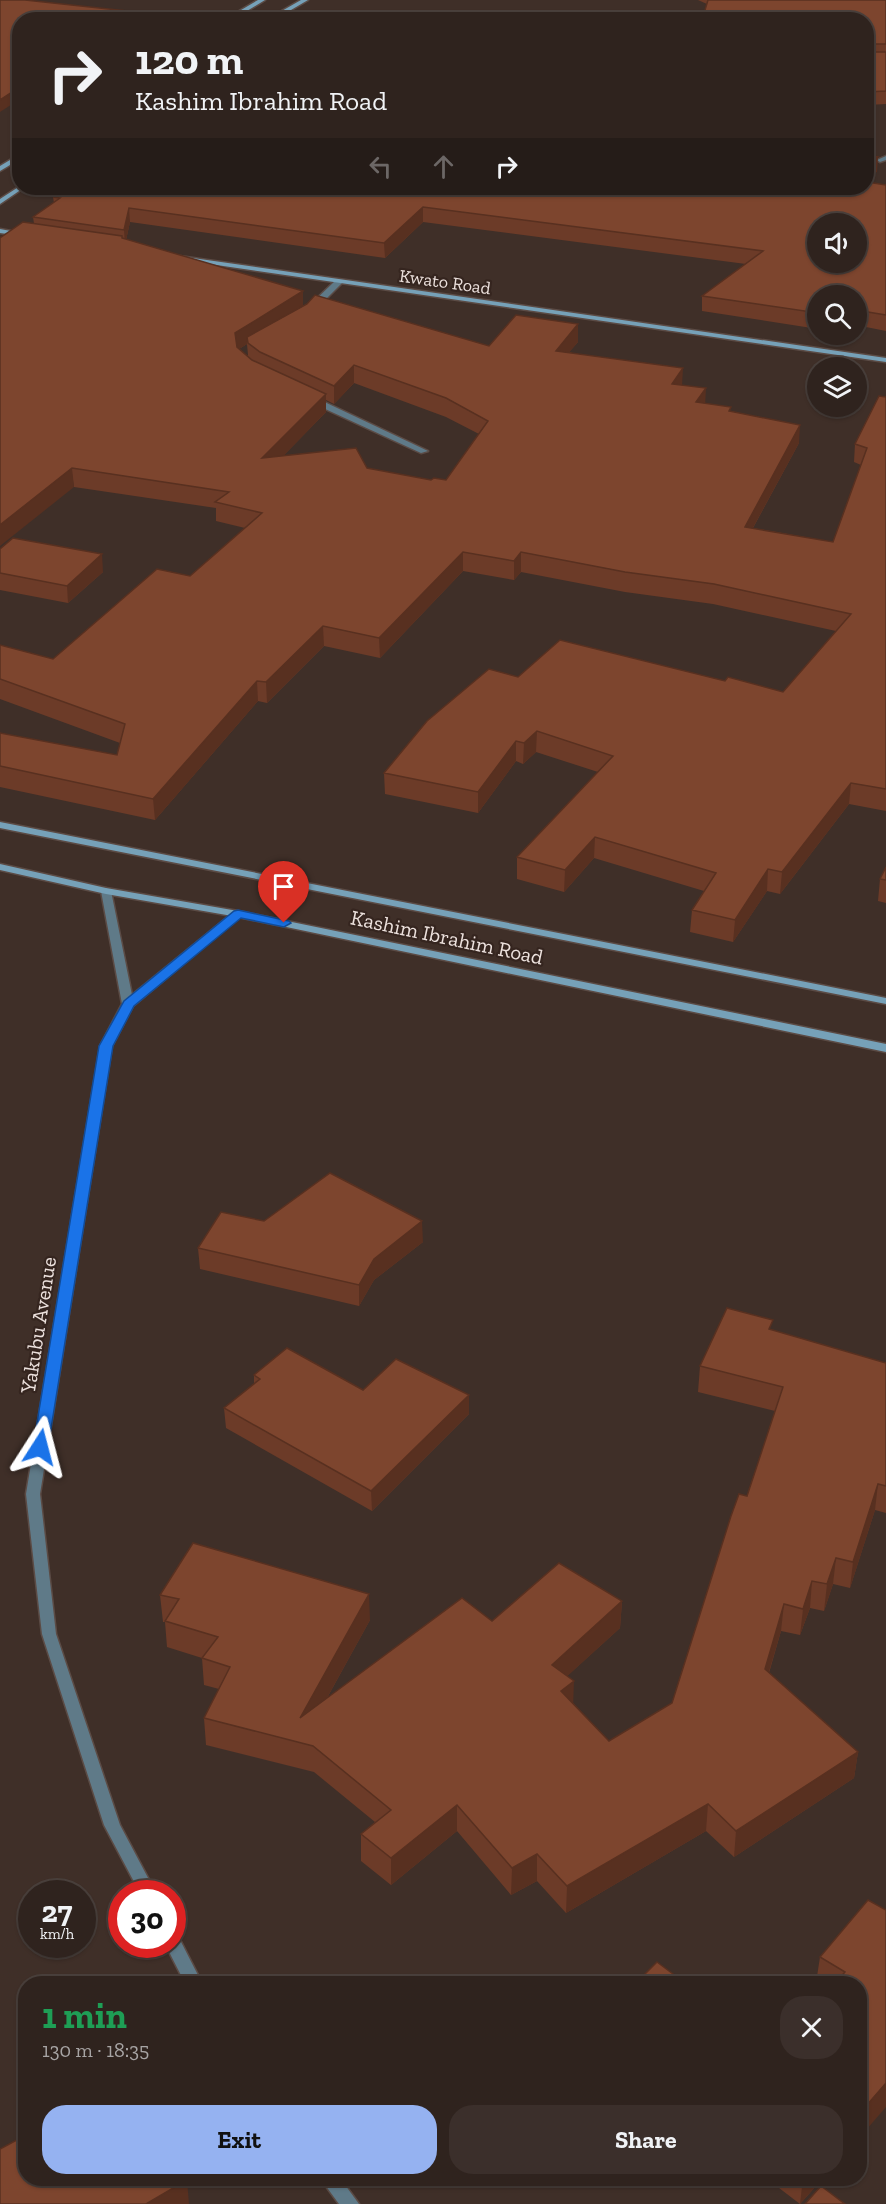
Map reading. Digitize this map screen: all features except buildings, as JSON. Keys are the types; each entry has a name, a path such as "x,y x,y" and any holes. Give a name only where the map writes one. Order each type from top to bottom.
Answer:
{"street":[{"path":"241,12 262,0"},
{"path":"283,12 305,0"},
{"path":"0,231 35,236"},
{"name":"Kwato Road","path":"175,257 886,360"},
{"path":"303,317 339,282"},
{"path":"309,398 424,451"},
{"name":"Kashim Ibrahim Road","path":"0,825 886,1001"},
{"name":"Kashim Ibrahim Road","path":"0,867 106,891 238,914 886,1048"},
{"path":"106,891 128,1004"},
{"name":"Yakubu Avenue","path":"141,1880 112,1825 49,1634 33,1494 106,1046 128,1004 238,914"},
{"path":"181,1958 190,1976"},
{"path":"335,2186 350,2204"}],"route":[{"path":"40,1447 106,1046 128,1004 238,914 284,923"}]}
